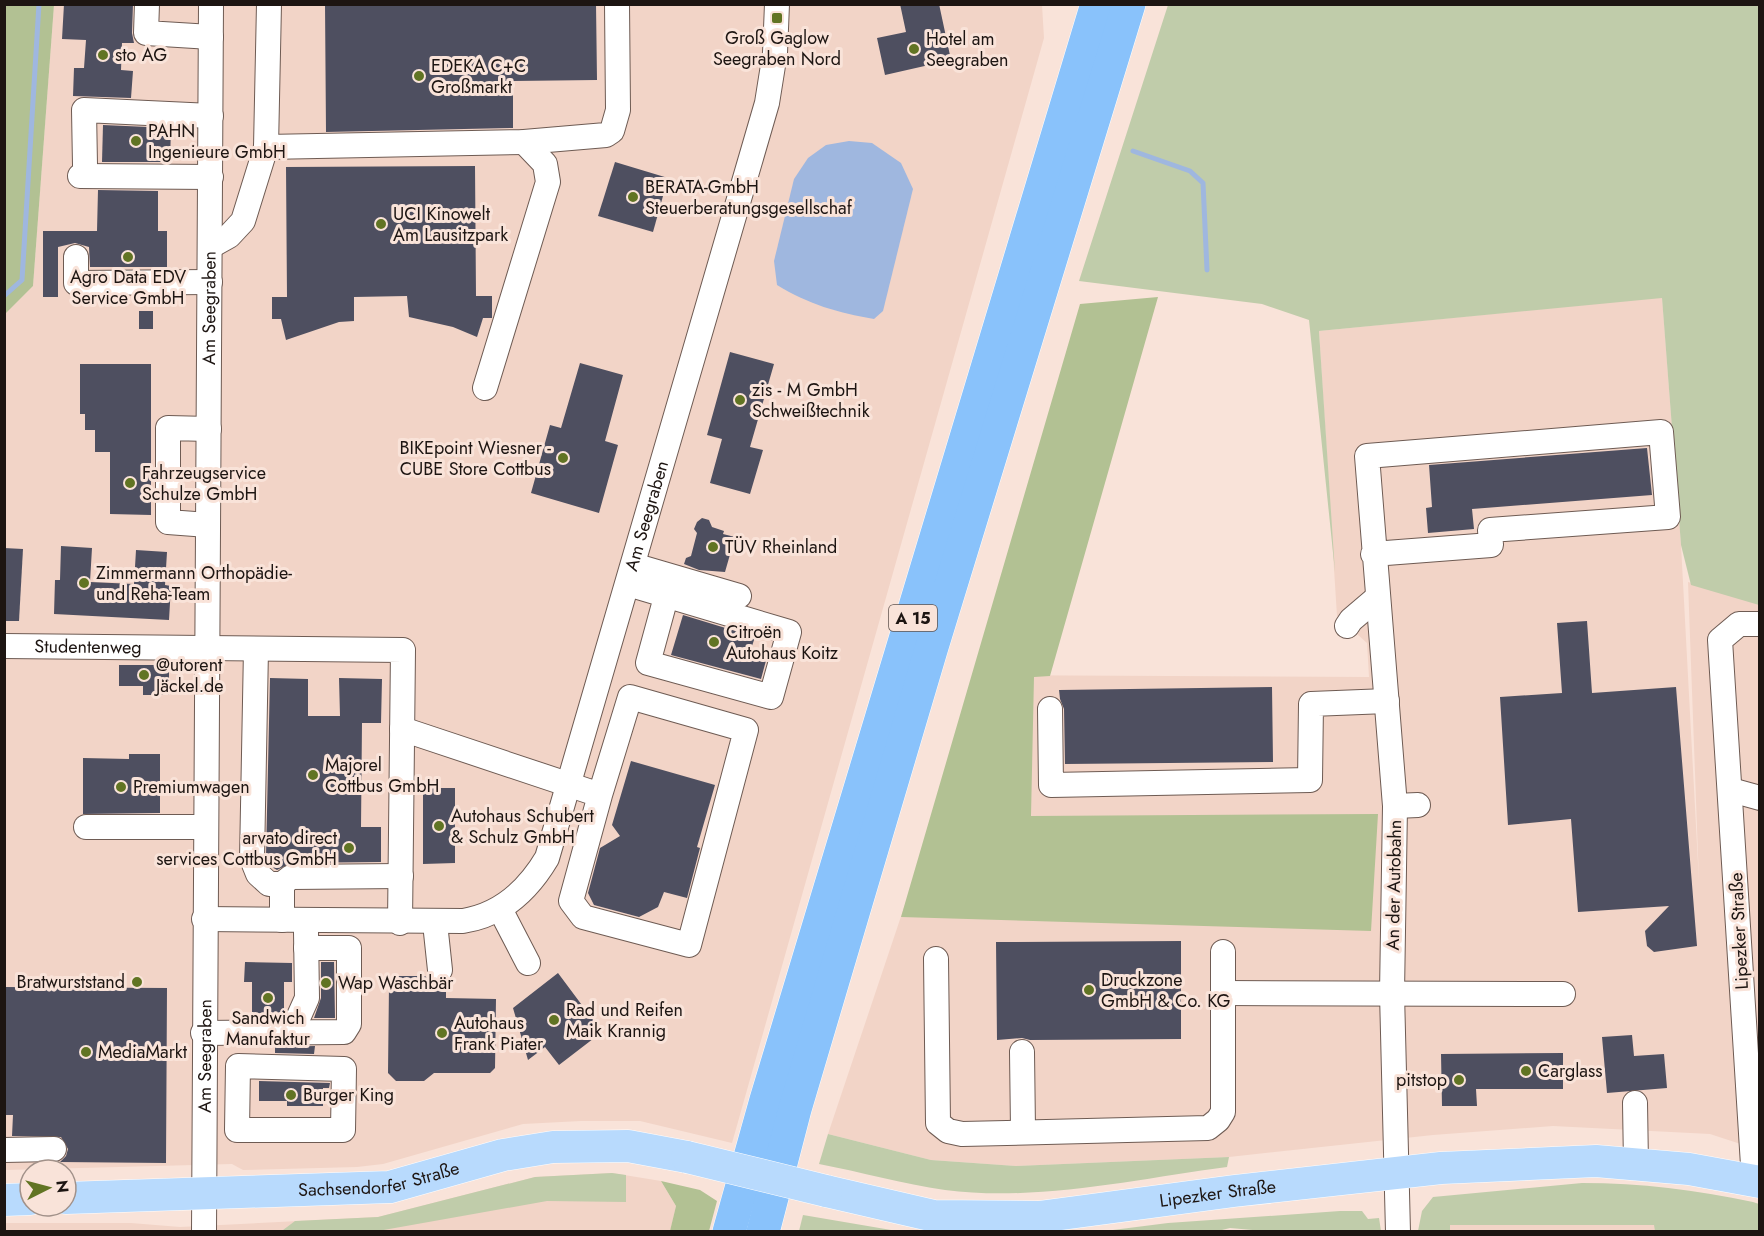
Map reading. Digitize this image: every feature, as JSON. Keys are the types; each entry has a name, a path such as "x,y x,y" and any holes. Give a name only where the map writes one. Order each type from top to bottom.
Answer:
{"highway":[{"name":"A 15","path":"729,1232 766,1100 1097,4"},
{"name":"A 15","path":"763,1232 795,1109 931,650 1130,4"}],"main road":[{"name":"Sachsendorfer Straße","path":"78,1198 390,1187 503,1155 553,1147 628,1146 687,1157"},
{"name":"Lipezker Straße","path":"687,1157 934,1216 1040,1217 1234,1191 1441,1168 1584,1162 1636,1164 1689,1169 1757,1181"}],"street":[{"path":"147,4 146,33 211,37"},
{"name":"Am Seegraben","path":"204,1232 204,826 211,246 211,4"},
{"path":"211,246 229,236 243,221 266,147 269,4"},
{"path":"266,147 524,142 606,135 612,131 618,110 616,4"},
{"name":"Am Seegraben","path":"204,919 400,923 474,920 500,909 523,890 547,858 767,103 775,53 777,4"},
{"path":"211,116 84,110 82,171 211,177"},
{"path":"485,388 548,182 545,164 524,142"},
{"path":"76,257 76,283 210,282"},
{"path":"208,525 168,522 168,428 209,429"},
{"name":"An der Autobahn","path":"1373,554 1491,545 1490,530 1668,517 1661,432 1367,456 1373,554 1372,603 1386,701 1407,806 1392,993 1398,1232"},
{"path":"630,574 739,596"},
{"path":"630,574 666,597 789,632 771,697 648,663 666,597"},
{"path":"1353,631 1372,603"},
{"name":"Lipezker Straße","path":"1757,1181 1750,970 1731,790 1720,640 1739,624 1760,624"},
{"name":"Studentenweg","path":"4,646 207,649"},
{"path":"207,649 403,650 400,923"},
{"path":"256,649 252,859 258,874 269,884 282,884 291,877 401,876"},
{"path":"630,697 746,730 688,945 583,917 571,901 600,795 630,697"},
{"path":"1050,709 1051,785 1310,780 1311,704 1386,701"},
{"path":"402,729 600,795"},
{"path":"1731,790 1760,798"},
{"path":"86,827 204,826"},
{"path":"282,884 282,920"},
{"path":"500,909 528,963"},
{"path":"291,1034 307,998 307,920"},
{"path":"435,923 440,970"},
{"path":"203,1033 338,1034 344,1032 349,1024 349,948 306,948"},
{"path":"936,959 938,1122 948,1131 962,1134 1023,1130 1208,1128 1218,1120 1222,1112 1223,952"},
{"path":"1224,993 1563,994"},
{"path":"1022,1052 1023,1130"},
{"path":"203,1066 238,1066 344,1069 343,1130 237,1130 238,1066"},
{"path":"1635,1103 1636,1164"},
{"path":"4,1150 54,1149"}],"shaded area":[{"path":"54,5 1042,5 1044,38 732,1143 640,1121 581,1121 523,1124 383,1164 357,1167 243,1170 232,1164 78,1168 78,1158 18,1158 18,1170 5,1170 4,314 33,286"},
{"path":"1662,297 1681,545 1699,882 1688,582 1759,603 1759,1150 1710,1134 1553,1126 1433,1135 1229,1157 1016,1166 931,1160 828,1134 982,675 1369,677 1367,643 1337,616 1319,331"},
{"path":"612,1173 661,1181 676,1206 670,1232 5,1232 4,1223 131,1223 180,1227 378,1217 535,1177"},
{"path":"1450,1225 1655,1225 1655,1231 1450,1232"}],"green space":[{"path":"5,4 54,5 33,286 5,314"},
{"path":"1168,5 1759,5 1759,605 1691,585 1681,545 1662,298 1319,331 1335,572 1309,320 1262,304 1079,281"},
{"path":"1158,297 1050,676 1034,677 1031,816 1378,814 1371,931 901,917 1080,304"},
{"path":"828,1134 931,1160 1016,1166 1229,1157 1227,1167 1122,1183 1051,1191 980,1193 945,1190 819,1164"},
{"path":"612,1173 626,1175 626,1202 547,1201 378,1231 283,1230 295,1221 378,1217 535,1177"},
{"path":"661,1181 700,1190 717,1201 709,1231 670,1231 676,1206"},
{"path":"1582,1183 1668,1188 1753,1202 1759,1204 1759,1231 1655,1231 1654,1225 1450,1225 1450,1231 1418,1231 1422,1211 1433,1197"},
{"path":"1362,1211 1368,1219 1379,1218 1381,1231 1275,1232 1230,1228 1214,1232 1105,1231 1168,1223"},
{"path":"803,1215 897,1231 799,1231"}],"water":[{"path":"849,141 872,143 901,163 913,189 883,311 874,319 824,307 777,285 774,261 794,179 808,158 826,145"}],"building":[{"name":"sto AG","path":"64,4 133,4 134,43 122,43 121,70 133,71 131,98 73,96 74,68 84,68 86,40 62,39"},
{"name":"EDEKA C+C Großmarkt","path":"325,4 596,4 597,80 513,81 513,128 326,132"},
{"name":"Hotel am Seegraben","path":"900,4 939,4 951,60 885,75 877,38 906,32"},
{"name":"PAHN Ingenieure GmbH","path":"103,125 171,128 170,162 102,162"},
{"name":"BERATA-GmbH Steuerberatungsgesellschaf","path":"615,162 668,178 653,232 598,216"},
{"name":"UCI Kinowelt Am Lausitzpark","path":"475,166 476,296 492,296 492,318 483,318 477,337 453,327 409,317 407,296 354,297 354,321 339,322 286,340 281,319 272,319 272,297 287,297 286,167"},
{"name":"Agro Data EDV Service GmbH","path":"98,190 158,191 158,231 167,231 167,267 90,267 89,247 75,243 58,247 58,297 43,297 43,231 97,231"},
{"path":"139,311 153,311 153,329 139,329"},
{"name":"zis - M GmbH Schweißtechnik","path":"730,352 774,364 750,447 763,450 750,494 710,483 722,439 707,435"},
{"path":"580,363 623,375 605,441 618,445 599,513 531,493 550,425 561,428"},
{"path":"80,364 151,364 151,515 110,514 110,452 95,452 95,430 85,430 85,414 80,414"},
{"path":"1647,448 1652,495 1472,509 1474,529 1428,533 1426,508 1432,507 1429,465"},
{"name":"TÜV Rheinland","path":"702,518 709,520 712,527 724,531 723,534 735,537 725,572 699,570 684,564 686,558 691,556 697,533 694,529"},
{"name":"Zimmermann Orthopädie- und Reha-Team","path":"61,546 92,548 90,582 134,584 136,550 167,552 165,585 171,586 169,620 54,614 55,580 60,580"},
{"path":"4,548 23,549 19,621 4,621"},
{"name":"Citroën Autohaus Koitz","path":"683,615 755,637 750,652 767,657 761,679 671,655"},
{"path":"1587,621 1592,693 1676,687 1697,946 1654,952 1647,946 1645,931 1669,906 1578,912 1571,819 1508,825 1500,697 1562,693 1557,623"},
{"name":"@utorent Jäckel.de","path":"119,665 169,665 169,695 143,695 143,686 119,686"},
{"name":"Majorel Cottbus GmbH","path":"270,678 308,679 308,716 340,716 339,678 382,679 381,723 362,723 361,827 381,827 381,862 291,863 277,870 270,866 266,856"},
{"path":"1272,687 1273,762 1065,764 1064,709 1059,690"},
{"name":"Premiumwagen","path":"129,754 160,754 160,813 83,814 83,758 129,759"},
{"path":"631,761 715,785 697,847 700,848 687,898 664,892 658,907 639,917 594,905 588,893 600,848 620,836 612,825"},
{"name":"Autohaus Schubert & Schulz GmbH","path":"423,788 455,788 455,863 423,864"},
{"name":"Druckzone GmbH & Co. KG","path":"1181,941 1181,1039 1030,1040 1022,1038 997,1040 996,942"},
{"name":"Sandwich Manufaktur","path":"245,962 292,963 292,982 284,982 284,1014 252,1013 252,982 244,982"},
{"name":"Wap Waschbär","path":"321,962 334,962 335,1018 314,1018 321,998"},
{"name":"Rad und Reifen Maik Krannig","path":"558,973 602,1032 559,1065 545,1047 528,1060 513,1008"},
{"name":"Autohaus Frank Piater","path":"397,976 425,976 435,986 446,986 446,998 496,999 495,1068 490,1073 434,1073 424,1081 396,1081 388,1073 389,985"},
{"name":"MediaMarkt","path":"4,987 167,988 166,1163 78,1162 78,1158 64,1158 68,1149 61,1137 12,1136 13,1115 4,1115"},
{"path":"1632,1035 1634,1056 1664,1054 1667,1088 1607,1093 1602,1037"},
{"path":"315,1046 314,1054 275,1053 275,1047"},
{"path":"1563,1053 1563,1089 1476,1089 1477,1106 1442,1106 1441,1054"},
{"name":"Burger King","path":"259,1081 330,1083 329,1088 323,1088 323,1106 287,1106 287,1101 259,1101"}],"waterway":[{"path":"4,296 22,280 39,4"},
{"path":"1133,151 1190,171 1203,183 1207,270"}],"place":[{"name":"Groß Gaglow Seegraben Nord","path":"777,18"},
{"name":"Hotel am Seegraben","path":"914,49"},
{"name":"sto AG","path":"103,55"},
{"name":"EDEKA C+C Großmarkt","path":"419,76"},
{"name":"PAHN Ingenieure GmbH","path":"136,141"},
{"name":"BERATA-GmbH Steuerberatungsgesellschaf","path":"633,197"},
{"name":"UCI Kinowelt Am Lausitzpark","path":"381,224"},
{"name":"Agro Data EDV Service GmbH","path":"128,257"},
{"name":"zis - M GmbH Schweißtechnik","path":"740,400"},
{"name":"BIKEpoint Wiesner - CUBE Store Cottbus","path":"563,458"},
{"name":"Fahrzeugservice Schulze GmbH","path":"130,483"},
{"name":"TÜV Rheinland","path":"713,547"},
{"name":"Zimmermann Orthopädie- und Reha-Team","path":"84,583"},
{"name":"Citroën Autohaus Koitz","path":"714,642"},
{"name":"@utorent Jäckel.de","path":"144,675"},
{"name":"Majorel Cottbus GmbH","path":"313,775"},
{"name":"Premiumwagen","path":"121,787"},
{"name":"Autohaus Schubert & Schulz GmbH","path":"439,826"},
{"name":"arvato direct services Cottbus GmbH","path":"349,848"},
{"name":"Bratwurststand","path":"137,982"},
{"name":"Wap Waschbär","path":"326,983"},
{"name":"Druckzone GmbH & Co. KG","path":"1089,990"},
{"name":"Sandwich Manufaktur","path":"268,998"},
{"name":"Rad und Reifen Maik Krannig","path":"554,1020"},
{"name":"Autohaus Frank Piater","path":"442,1033"},
{"name":"MediaMarkt","path":"86,1052"},
{"name":"Carglass","path":"1526,1071"},
{"name":"pitstop","path":"1459,1080"},
{"name":"Burger King","path":"291,1095"}]}
